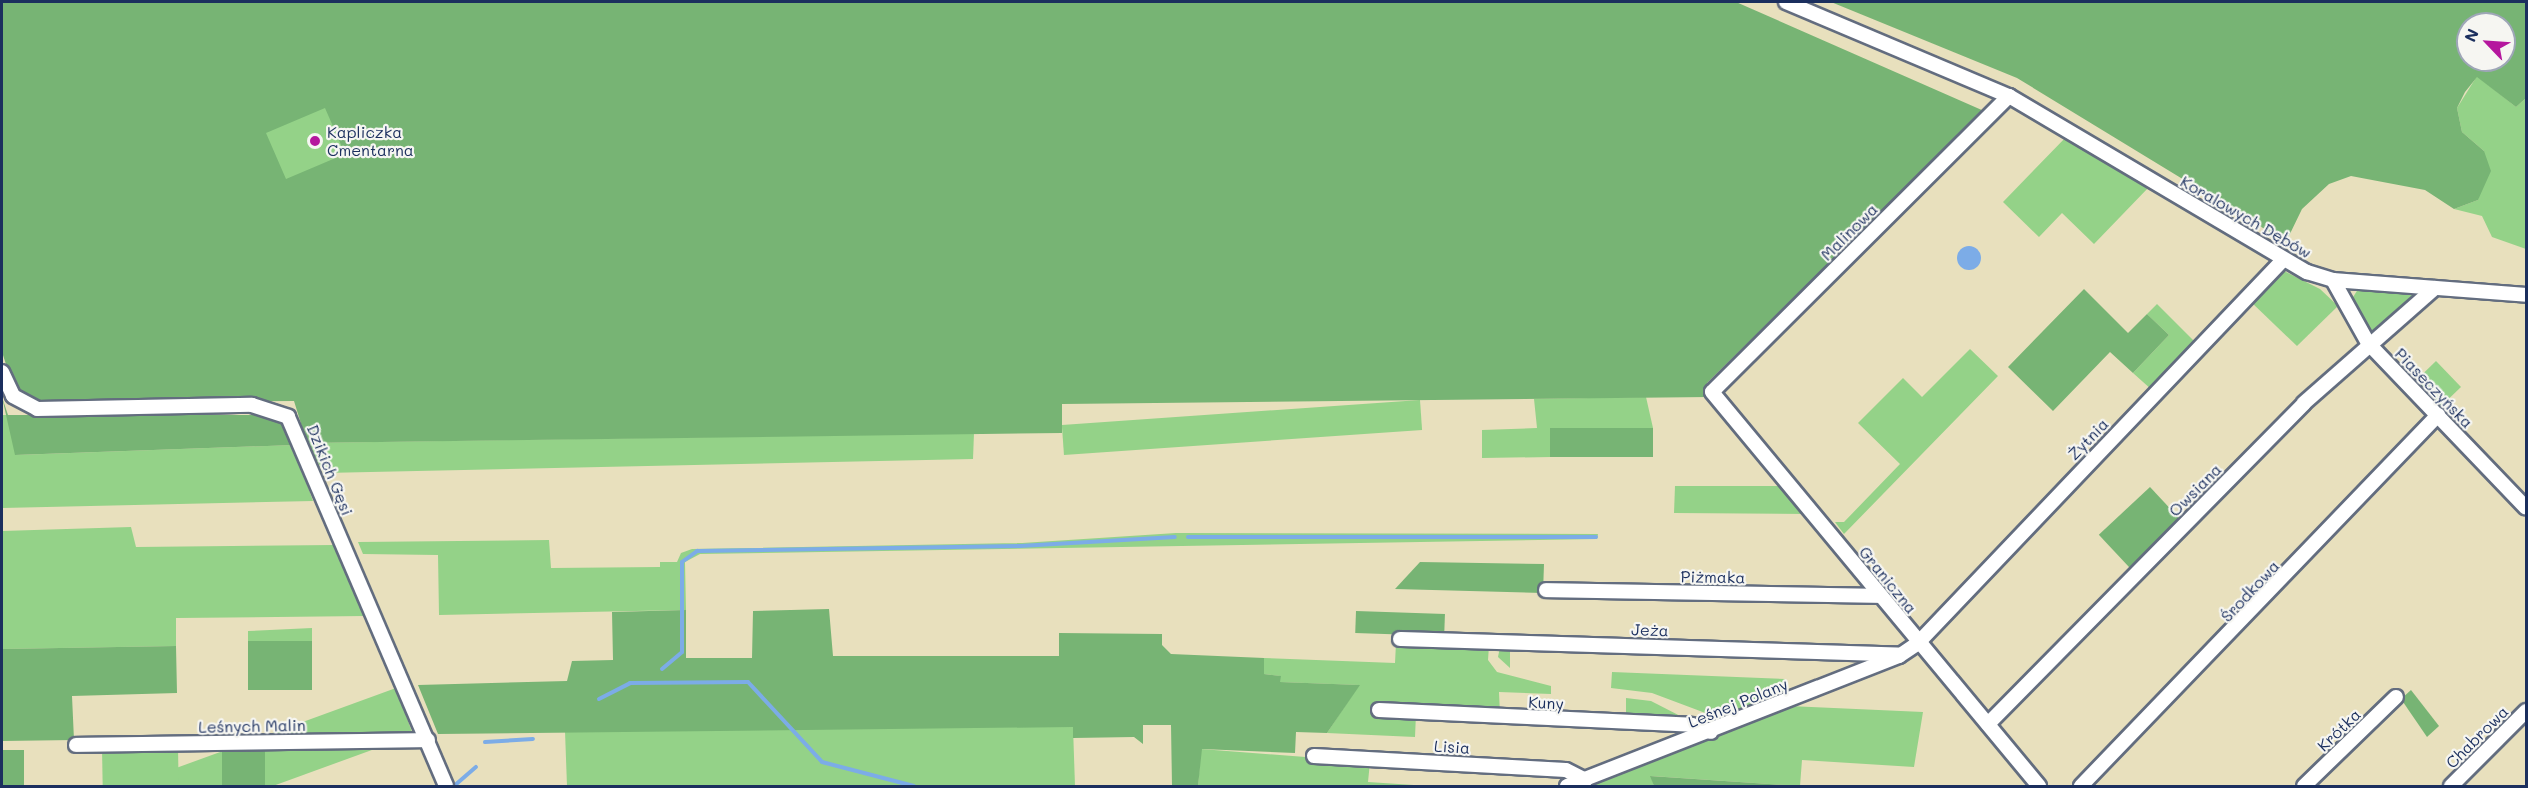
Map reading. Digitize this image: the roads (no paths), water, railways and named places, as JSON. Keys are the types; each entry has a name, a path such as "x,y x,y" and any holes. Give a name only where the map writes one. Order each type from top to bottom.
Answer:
{"street":[{"name":"Koralowych Dębów","path":"1786,2 2009,96 2283,260 2333,280 2526,295"},
{"name":"Malinowa","path":"1712,392 2009,96"},
{"name":"Żytnia","path":"1918,643 2283,260"},
{"name":"Piaseczyńska","path":"2333,280 2368,343 2526,508"},
{"name":"Owsiana","path":"1988,724 2368,343 2434,288"},
{"name":"Dzikich Gęsi","path":"2,372 13,396 37,409 252,405 288,417 446,786"},
{"name":"Graniczna","path":"1712,392 2039,786"},
{"name":"Środkowa","path":"2082,786 2438,415"},
{"name":"Piżmaka","path":"1546,590 1879,596"},
{"name":"Jeża","path":"1400,639 1899,656"},
{"name":"Leśnej Polany","path":"1567,786 1711,732 1899,656 1918,643"},
{"name":"Krótka","path":"2304,786 2397,697"},
{"name":"Kuny","path":"1379,710 1692,725 1711,732"},
{"name":"Chabrowa","path":"2451,786 2526,711"},
{"name":"Leśnych Malin","path":"76,745 428,740"},
{"name":"Lisia","path":"1314,756 1566,770 1586,780"}],"water":[{"path":"1964,246 1974,246 1981,253 1981,263 1974,270 1964,270 1957,263 1957,253"}],"waterway":[{"path":"662,669 682,652 682,562 697,551 1020,546 1175,537"},
{"path":"1188,537 1596,537"},
{"path":"599,699 630,683 748,682 822,762 914,786"},
{"path":"485,742 533,739"},
{"path":"454,786 476,767"}],"place":[{"name":"Kapliczka Cmentarna","path":"315,141"}]}
